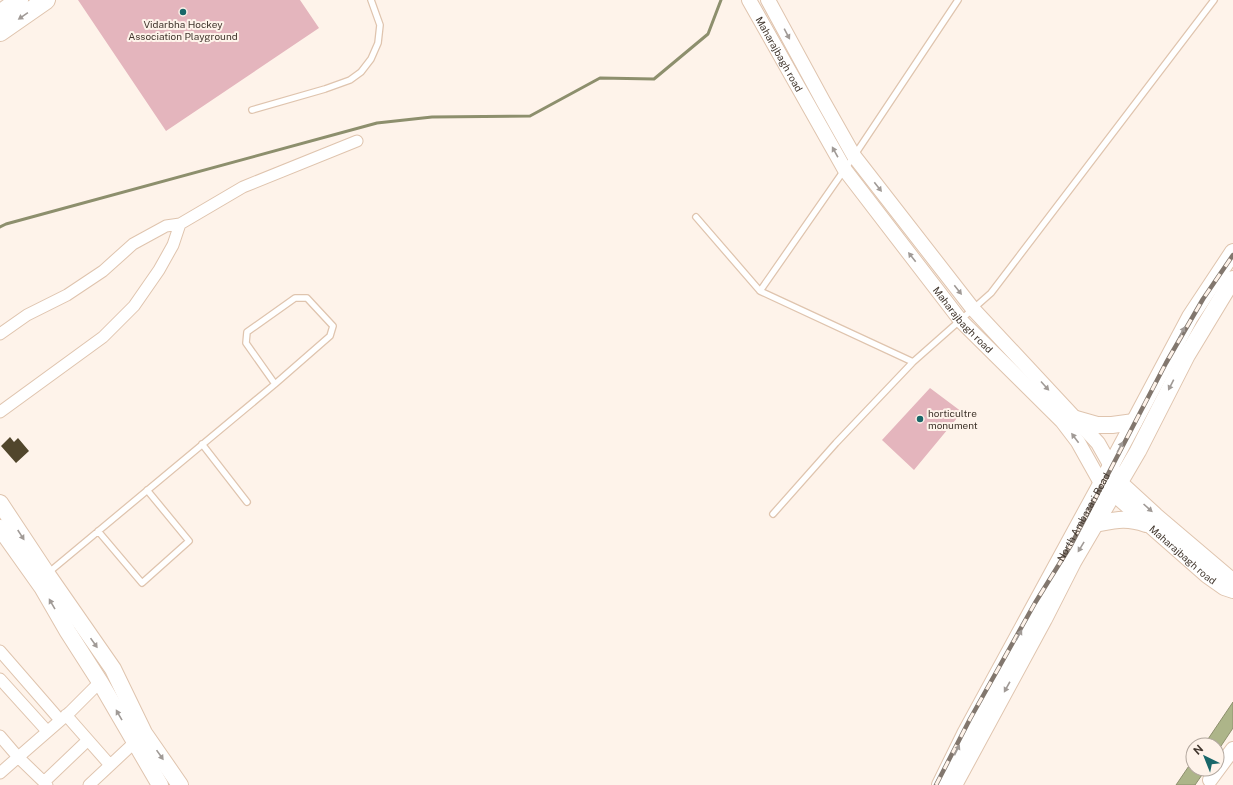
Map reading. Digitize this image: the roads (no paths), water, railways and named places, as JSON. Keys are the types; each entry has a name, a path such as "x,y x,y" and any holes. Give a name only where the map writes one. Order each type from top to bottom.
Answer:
{"highway":[{"path":"0,14 19,0"},
{"path":"0,32 46,0"}],"main road":[{"name":"North Ambazari Road","path":"954,785 1044,619 1073,562 1095,524 1111,486 1110,466 1190,317 1233,252"},
{"name":"North Ambazari Road","path":"940,785 966,732 1111,486 1138,451 1186,355 1233,279"},
{"path":"1076,419 1097,425 1112,425 1134,422"},
{"path":"0,503 46,574 112,670 144,733 180,785"},
{"path":"1095,524 1133,519 1146,524"},
{"path":"0,528 42,587 160,785"}],"street":[{"name":"Maharajbagh road","path":"749,0 845,170 961,321 1062,421 1111,486 1146,524 1207,576 1224,588 1233,591"},
{"name":"Maharajbagh road","path":"768,0 854,156 973,309 1098,444 1110,466"},
{"path":"0,334 27,315 73,291 103,271 133,244 166,226 180,224 243,188 357,141"},
{"path":"0,412 103,337 134,306 159,270 173,245 180,224"},
{"name":"Maharajbagh road","path":"1111,486 1156,515 1233,582"},
{"path":"0,651 63,718 88,740 110,765"},
{"path":"0,679 47,731"},
{"path":"0,773 63,718 100,682"},
{"path":"0,736 18,757 45,783 88,740"},
{"path":"92,784 135,742"},
{"path":"1211,783 1233,749"}],"lane":[{"path":"252,110 325,89 350,80 361,72 371,59 378,43 380,25 371,0"},
{"path":"760,291 845,170 958,0"},
{"path":"773,514 836,443 913,362 991,293 1214,0"},
{"path":"696,217 760,291 913,362"},
{"path":"46,574 275,384 330,336 333,326 307,298 295,298 247,332 246,343 275,384"},
{"path":"202,444 247,502"},
{"path":"98,531 142,583 189,541 147,490"}],"waterway":[{"path":"0,227 6,224 377,123 432,117 530,116 600,78 654,79 708,34 721,0"}],"railway":[{"path":"936,785 970,719 1035,603 1071,545 1166,363 1203,299 1233,255"}],"place":[{"name":"Vidarbha Hockey Association Playground","path":"183,12"},
{"name":"horticultre monument","path":"920,419"}]}
